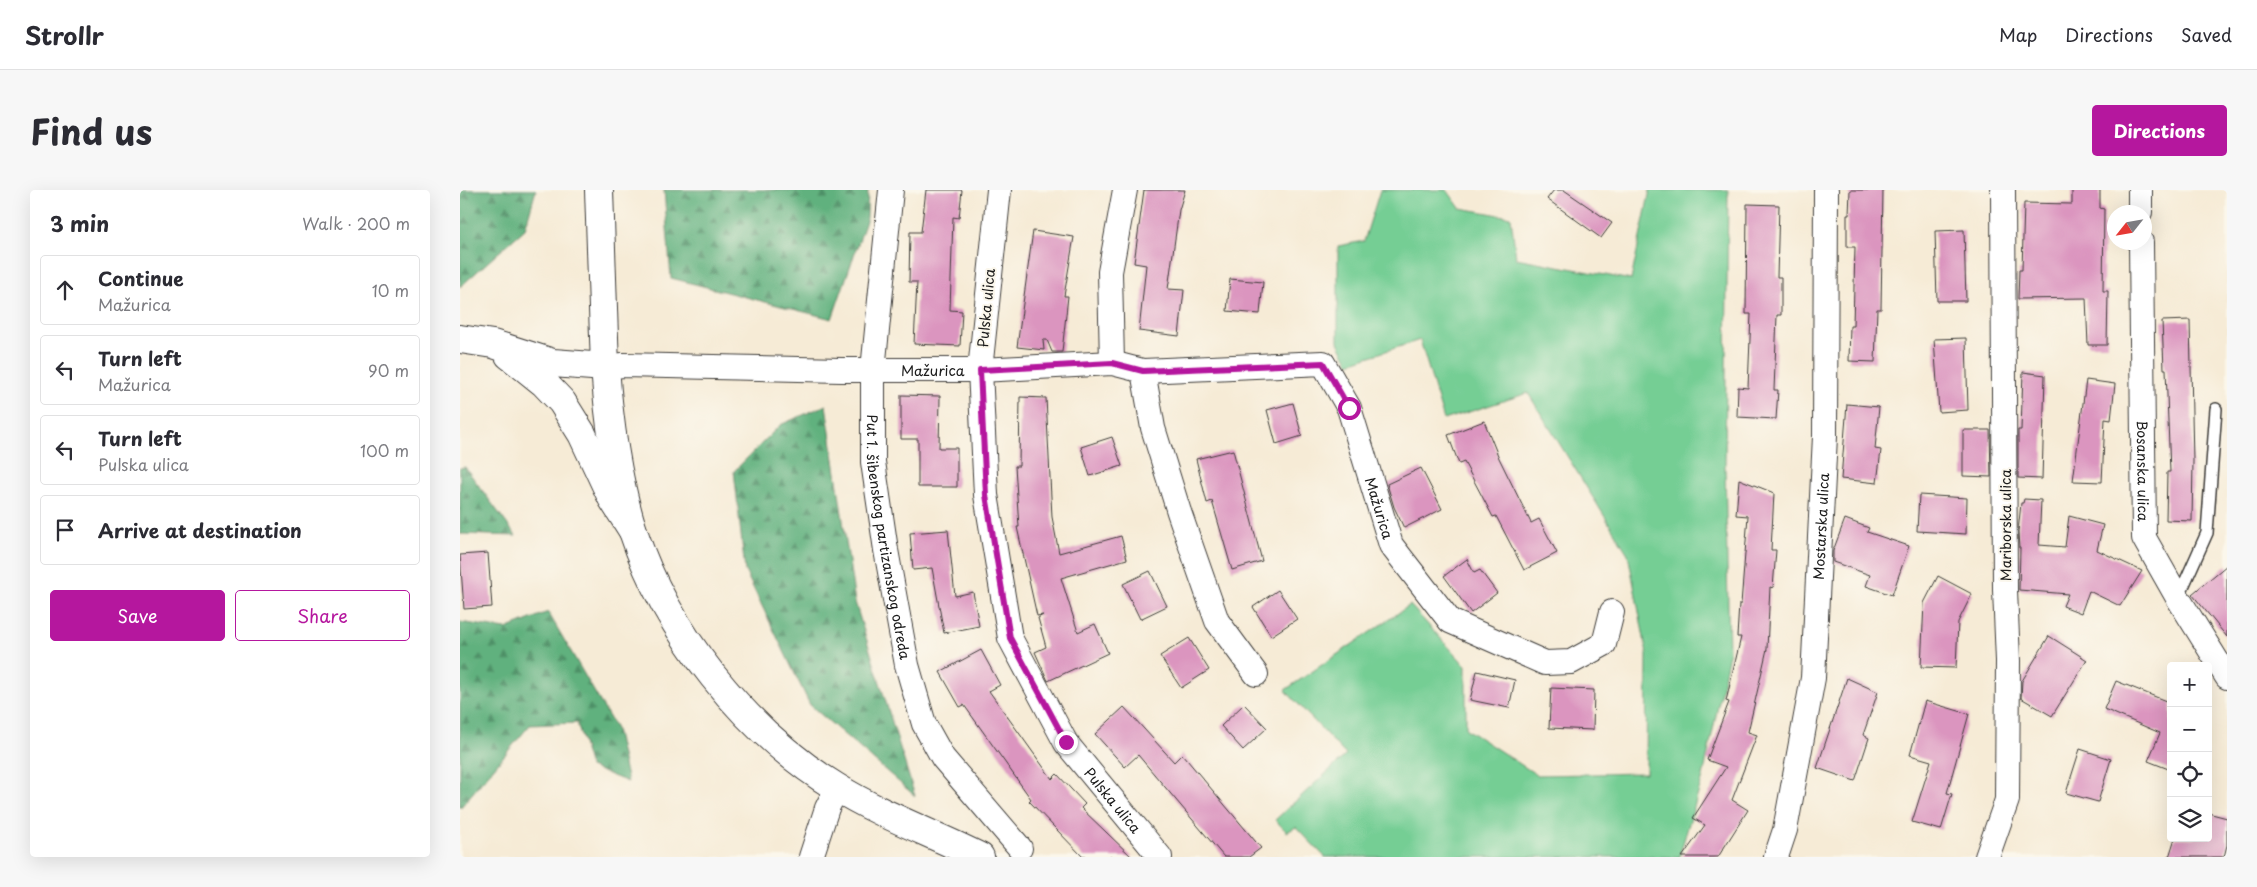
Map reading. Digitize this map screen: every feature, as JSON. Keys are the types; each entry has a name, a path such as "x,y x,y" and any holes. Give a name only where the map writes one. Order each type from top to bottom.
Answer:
{"street":[{"name":"Put 1. šibenskog partizanskog odreda","path":"891,190 873,370 874,471 907,665 924,724 943,758 1020,848"},
{"name":"Pulska ulica","path":"999,190 980,370 986,495 1010,638 1066,742 1160,857"},
{"path":"1112,363 1110,272 1124,190"},
{"name":"Mostarska ulica","path":"1776,857 1785,830 1813,678 1825,436 1826,190"},
{"name":"Mariborska ulica","path":"1987,857 2007,800 2008,661 2005,590 2004,190"},
{"path":"2140,190 2140,205"},
{"path":"599,191 605,367 612,442 633,531 648,569 668,607 713,678 746,715 778,745 837,788 980,857"},
{"name":"Bosanska ulica","path":"2141,250 2144,538 2178,598 2227,677"},
{"path":"460,339 493,344 553,362 605,367"},
{"path":"493,344 544,383 562,402 582,434 612,498 633,531"},
{"name":"Mažurica","path":"605,367 623,365 980,370 1112,363 1143,371 1323,363 1349,408 1391,545 1450,621 1545,663 1571,662 1604,644 1612,612"},
{"path":"1143,371 1153,428 1179,512 1218,621 1256,674"},
{"path":"811,857 827,808 837,788"}],"lane":[{"path":"2178,598 2207,533 2216,409"}],"green space":[{"path":"460,190 536,190 525,229 460,287"},
{"path":"664,190 868,190 867,218 832,319 671,278"},
{"path":"1380,190 1447,190 1460,208 1511,217 1516,258 1631,280 1650,190 1728,190 1725,467 1729,654 1703,777 1679,857 1325,857 1296,827 1287,832 1275,820 1346,755 1285,690 1410,605 1466,666 1466,729 1537,775 1646,773 1647,654 1628,554 1528,393 1444,420 1420,340 1349,363 1338,342 1338,246 1364,241"},
{"path":"826,405 855,602 915,796 810,705 745,571 734,471 780,425"},
{"path":"465,467 516,536 460,534 460,468"},
{"path":"548,612 616,729 628,782 590,767 577,723 530,725 460,808 460,622 506,629"}],"building":[{"path":"926,190 962,190 959,218 953,217 950,310 962,311 960,346 914,344 917,282 909,282 910,232 921,232"},
{"path":"1144,190 1185,190 1179,210 1168,289 1184,290 1179,336 1139,331 1146,265 1134,263"},
{"path":"1554,190 1564,190 1612,223 1601,238 1547,199"},
{"path":"1850,190 1883,190 1881,309 1877,309 1875,362 1849,361 1850,326 1853,326 1855,247 1847,247 1847,215 1849,215"},
{"path":"2072,190 2100,190 2100,208 2104,209 2103,291 2108,291 2107,345 2088,345 2086,298 2018,299 2019,270 2022,270 2024,203 2072,204"},
{"path":"1747,204 1779,205 1777,277 1781,277 1781,315 1777,315 1774,390 1778,390 1776,419 1737,417 1738,387 1748,388 1751,314 1746,314"},
{"path":"1964,230 1966,301 1937,301 1935,231"},
{"path":"1033,231 1074,237 1064,296 1068,296 1062,352 1052,352 1047,340 1043,340 1044,350 1017,347"},
{"path":"1230,279 1263,282 1260,314 1227,311"},
{"path":"2190,320 2193,461 2192,521 2166,520 2167,472 2170,472 2162,321"},
{"path":"1966,338 1968,410 1939,412 1934,339"},
{"path":"2023,372 2045,375 2042,479 2018,478 2018,430 2021,430"},
{"path":"2086,380 2115,384 2111,420 2105,419 2102,482 2073,481"},
{"path":"901,395 940,396 939,448 957,448 957,487 918,487 918,439 901,439"},
{"path":"1020,397 1046,398 1052,517 1059,553 1121,536 1127,559 1061,578 1078,632 1095,624 1108,653 1048,681 1035,652 1046,647 1038,618 1043,615 1037,616 1017,527 1019,527 1015,466 1019,466"},
{"path":"1293,403 1302,436 1276,444 1267,410"},
{"path":"1847,404 1879,407 1875,449 1881,450 1877,483 1841,479"},
{"path":"1484,421 1499,458 1531,523 1539,519 1557,553 1524,570 1496,516 1493,517 1464,462 1459,464 1448,435"},
{"path":"1963,430 1990,430 1991,477 1963,476"},
{"path":"1112,437 1122,466 1090,476 1081,447"},
{"path":"1233,450 1262,561 1232,570 1212,501 1207,503 1196,459"},
{"path":"1421,468 1442,509 1404,528 1394,507 1387,484"},
{"path":"1739,479 1774,493 1771,550 1776,550 1773,588 1770,587 1767,649 1748,732 1757,735 1732,800 1748,810 1718,857 1682,857 1705,825 1693,818 1726,767 1707,760 1729,702 1726,701 1741,637 1737,637 1748,516 1736,515"},
{"path":"1919,495 1967,498 1966,534 1917,531"},
{"path":"2024,499 2041,500 2039,545 2065,547 2069,516 2103,525 2097,550 2142,571 2120,606 2089,591 2081,613 2063,606 2068,594 2019,590 2020,548 2018,532 2021,503 2023,503"},
{"path":"1845,519 1869,528 1867,532 1909,546 1892,595 1866,586 1870,575 1833,562 1833,551"},
{"path":"948,530 955,596 973,592 979,626 944,633 932,568 913,570 910,533"},
{"path":"488,553 492,607 464,609 460,555"},
{"path":"1467,559 1474,573 1480,570 1497,593 1471,613 1444,576"},
{"path":"2227,565 2227,637 2192,594"},
{"path":"1150,571 1167,606 1140,619 1123,584"},
{"path":"1938,576 1972,594 1958,622 1956,668 1921,667 1924,603"},
{"path":"1278,590 1297,619 1271,636 1253,607"},
{"path":"2049,636 2087,660 2052,716 2021,698 2022,681"},
{"path":"1189,638 1209,670 1181,688 1160,656"},
{"path":"981,650 1000,685 989,691 1052,779 1057,774 1085,804 1081,808 1132,857 1083,857 1029,801 1031,799 964,705 960,707 940,672"},
{"path":"1477,671 1515,680 1509,708 1470,700"},
{"path":"1847,678 1878,692 1863,735 1869,738 1855,781 1817,768"},
{"path":"2116,681 2167,701 2167,768 2148,761 2160,733 2104,709"},
{"path":"1551,688 1594,690 1593,730 1549,728"},
{"path":"1925,701 1969,714 1947,793 1952,794 1941,830 1912,822 1931,761 1910,755"},
{"path":"1244,704 1267,728 1243,750 1221,726"},
{"path":"1124,707 1174,762 1182,754 1261,848 1249,857 1224,857 1138,755 1125,767 1095,734"},
{"path":"2080,749 2111,759 2098,802 2066,793"},
{"path":"2212,814 2227,818 2227,845 2224,857 2169,857 2174,842 2212,842"}],"route":[{"path":"1066,742 1010,638 986,495 980,370 1112,363 1143,371 1323,363 1349,408"}]}
